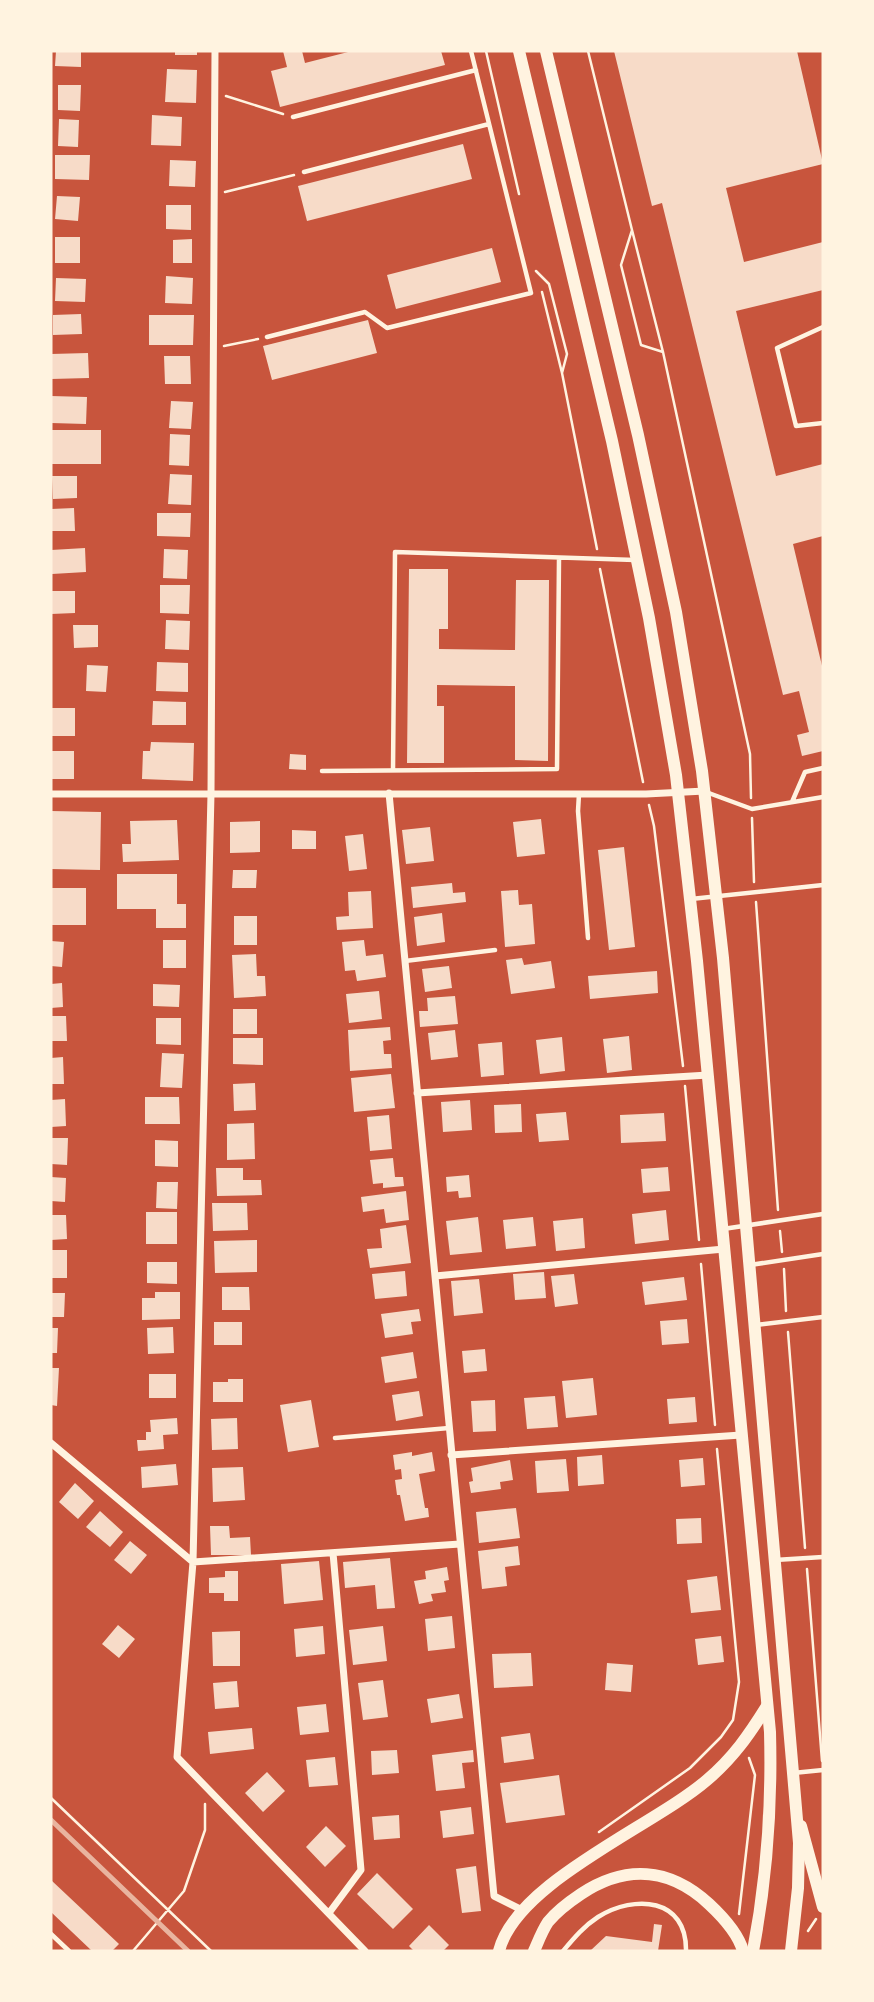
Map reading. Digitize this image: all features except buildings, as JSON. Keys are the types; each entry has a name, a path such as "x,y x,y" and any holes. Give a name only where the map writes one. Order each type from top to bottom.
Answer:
{"main road":[{"path":"519,51 612,441 649,618 678,793 708,1075 767,1706 772,1789 764,1894 753,1951"},
{"path":"546,51 638,435 676,612 705,791 717,896 795,1797 798,1854 791,1951"},
{"path":"499,1951 522,1910 579,1863 631,1832 706,1781 745,1743 767,1706"},
{"path":"795,1797 821,1911"},
{"path":"534,1951 548,1923 566,1903 593,1886 620,1875 652,1874 679,1882 723,1917 743,1951"}],"street":[{"path":"215,51 211,794 193,1562 177,1757 365,1951"},
{"path":"51,794 646,794 705,791"},
{"path":"388,793 494,1896 522,1910"},
{"path":"417,1093 708,1075"},
{"path":"435,1276 724,1249"},
{"path":"452,1455 741,1435"},
{"path":"51,1443 193,1562 460,1544"},
{"path":"329,1913 361,1870 333,1553"}],"lane":[{"path":"267,337 365,312 387,328 531,293 471,51"},
{"path":"293,117 476,70"},
{"path":"304,172 489,124"},
{"path":"823,327 777,348 796,426 823,423"},
{"path":"393,770 395,552 637,560"},
{"path":"323,771 557,769 559,559"},
{"path":"792,803 805,772 823,768"},
{"path":"705,791 752,809 823,797"},
{"path":"579,793 578,811 589,938"},
{"path":"690,899 823,885"},
{"path":"405,961 495,950"},
{"path":"722,1229 823,1214"},
{"path":"750,1266 823,1254"},
{"path":"755,1325 823,1317"},
{"path":"335,1438 449,1428"},
{"path":"774,1560 823,1558"},
{"path":"793,1773 823,1770"},
{"path":"563,1951 577,1933 598,1917 634,1902 651,1904 670,1911 683,1928 686,1951"},
{"path":"51,1934 69,1951"}],"path":[{"path":"486,51 519,193"},
{"path":"588,51 663,352 750,754 755,892 823,1770"},
{"path":"215,93 293,117"},
{"path":"215,195 304,172"},
{"path":"632,230 621,265 641,345 663,352"},
{"path":"562,373 567,354 549,284 536,271 562,373 639,767 654,826 684,1076 739,1682 733,1720 721,1737 691,1768 600,1832"},
{"path":"214,348 267,337"},
{"path":"739,1682 750,1682"},
{"path":"818,1720 823,1719"},
{"path":"733,1720 745,1743 755,1775 739,1916 734,1933"},
{"path":"714,1733 721,1737"},
{"path":"133,1951 184,1891 205,1830 205,1787"},
{"path":"51,1798 211,1951"},
{"path":"808,1932 821,1911"}],"railway":[{"path":"51,1820 188,1951"}]}
